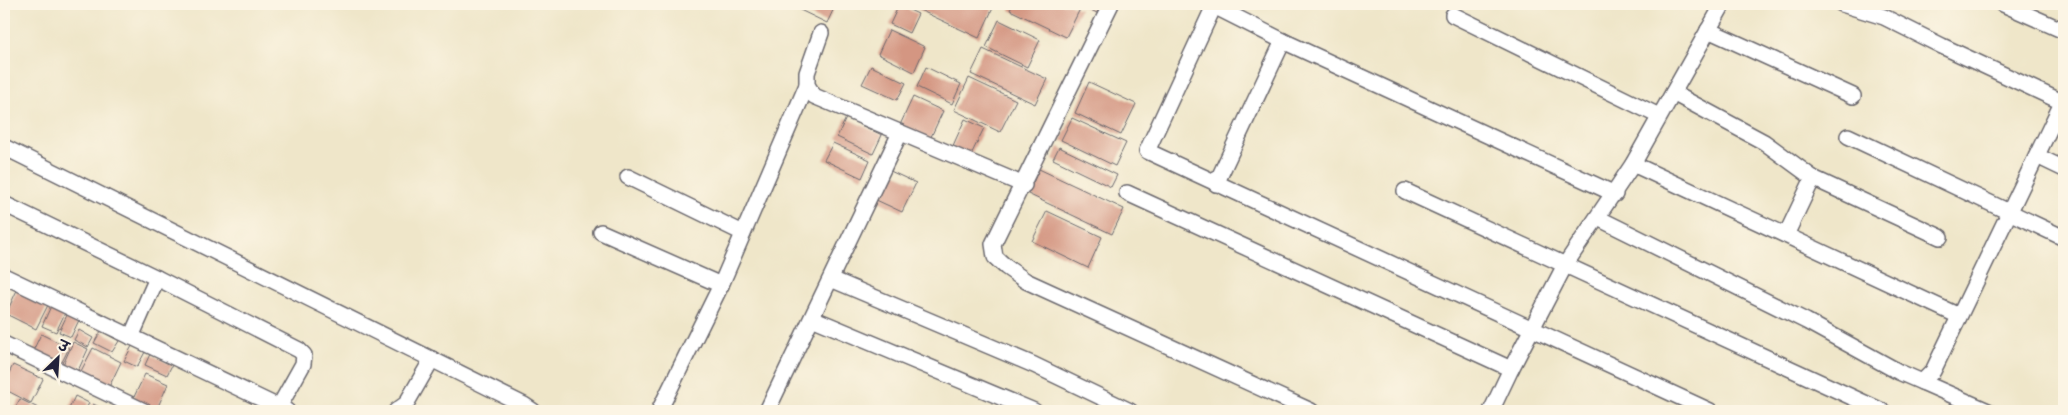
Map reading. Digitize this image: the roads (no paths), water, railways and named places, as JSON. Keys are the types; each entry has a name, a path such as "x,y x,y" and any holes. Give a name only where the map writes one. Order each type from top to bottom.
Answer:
{"street":[{"path":"1111,4 1024,185 993,244 996,257 1006,267 1026,281 1311,411"},
{"path":"1491,411 1566,265 1615,194 1723,4"},
{"path":"1842,4 1884,17 2064,102 1933,371 1922,382"},
{"path":"2003,4 2064,31"},
{"path":"1615,194 1283,40 1212,5 1147,151 1710,411"},
{"path":"1453,15 1659,116"},
{"path":"1708,30 1853,96"},
{"path":"659,411 721,285 806,85 806,73 821,33"},
{"path":"1216,184 1283,40"},
{"path":"806,85 814,96 823,102 900,132 1024,185"},
{"path":"1673,93 1764,142 1813,178 1940,237"},
{"path":"767,411 900,132"},
{"path":"1848,136 2064,238"},
{"path":"4,147 533,411"},
{"path":"2037,156 2064,169"},
{"path":"1633,164 1960,316"},
{"path":"628,177 743,233"},
{"path":"1786,235 1813,178"},
{"path":"1405,191 1882,411"},
{"path":"1127,193 1511,369"},
{"path":"4,204 157,278 299,350 304,355 303,364 284,409 4,276"},
{"path":"1598,218 1806,321 1899,372 1988,411"},
{"path":"601,232 721,285"},
{"path":"131,337 157,278"},
{"path":"831,279 1034,365 1130,411"},
{"path":"812,318 1034,411"},
{"path":"4,344 144,411"},
{"path":"396,411 406,404 432,359"}]}
